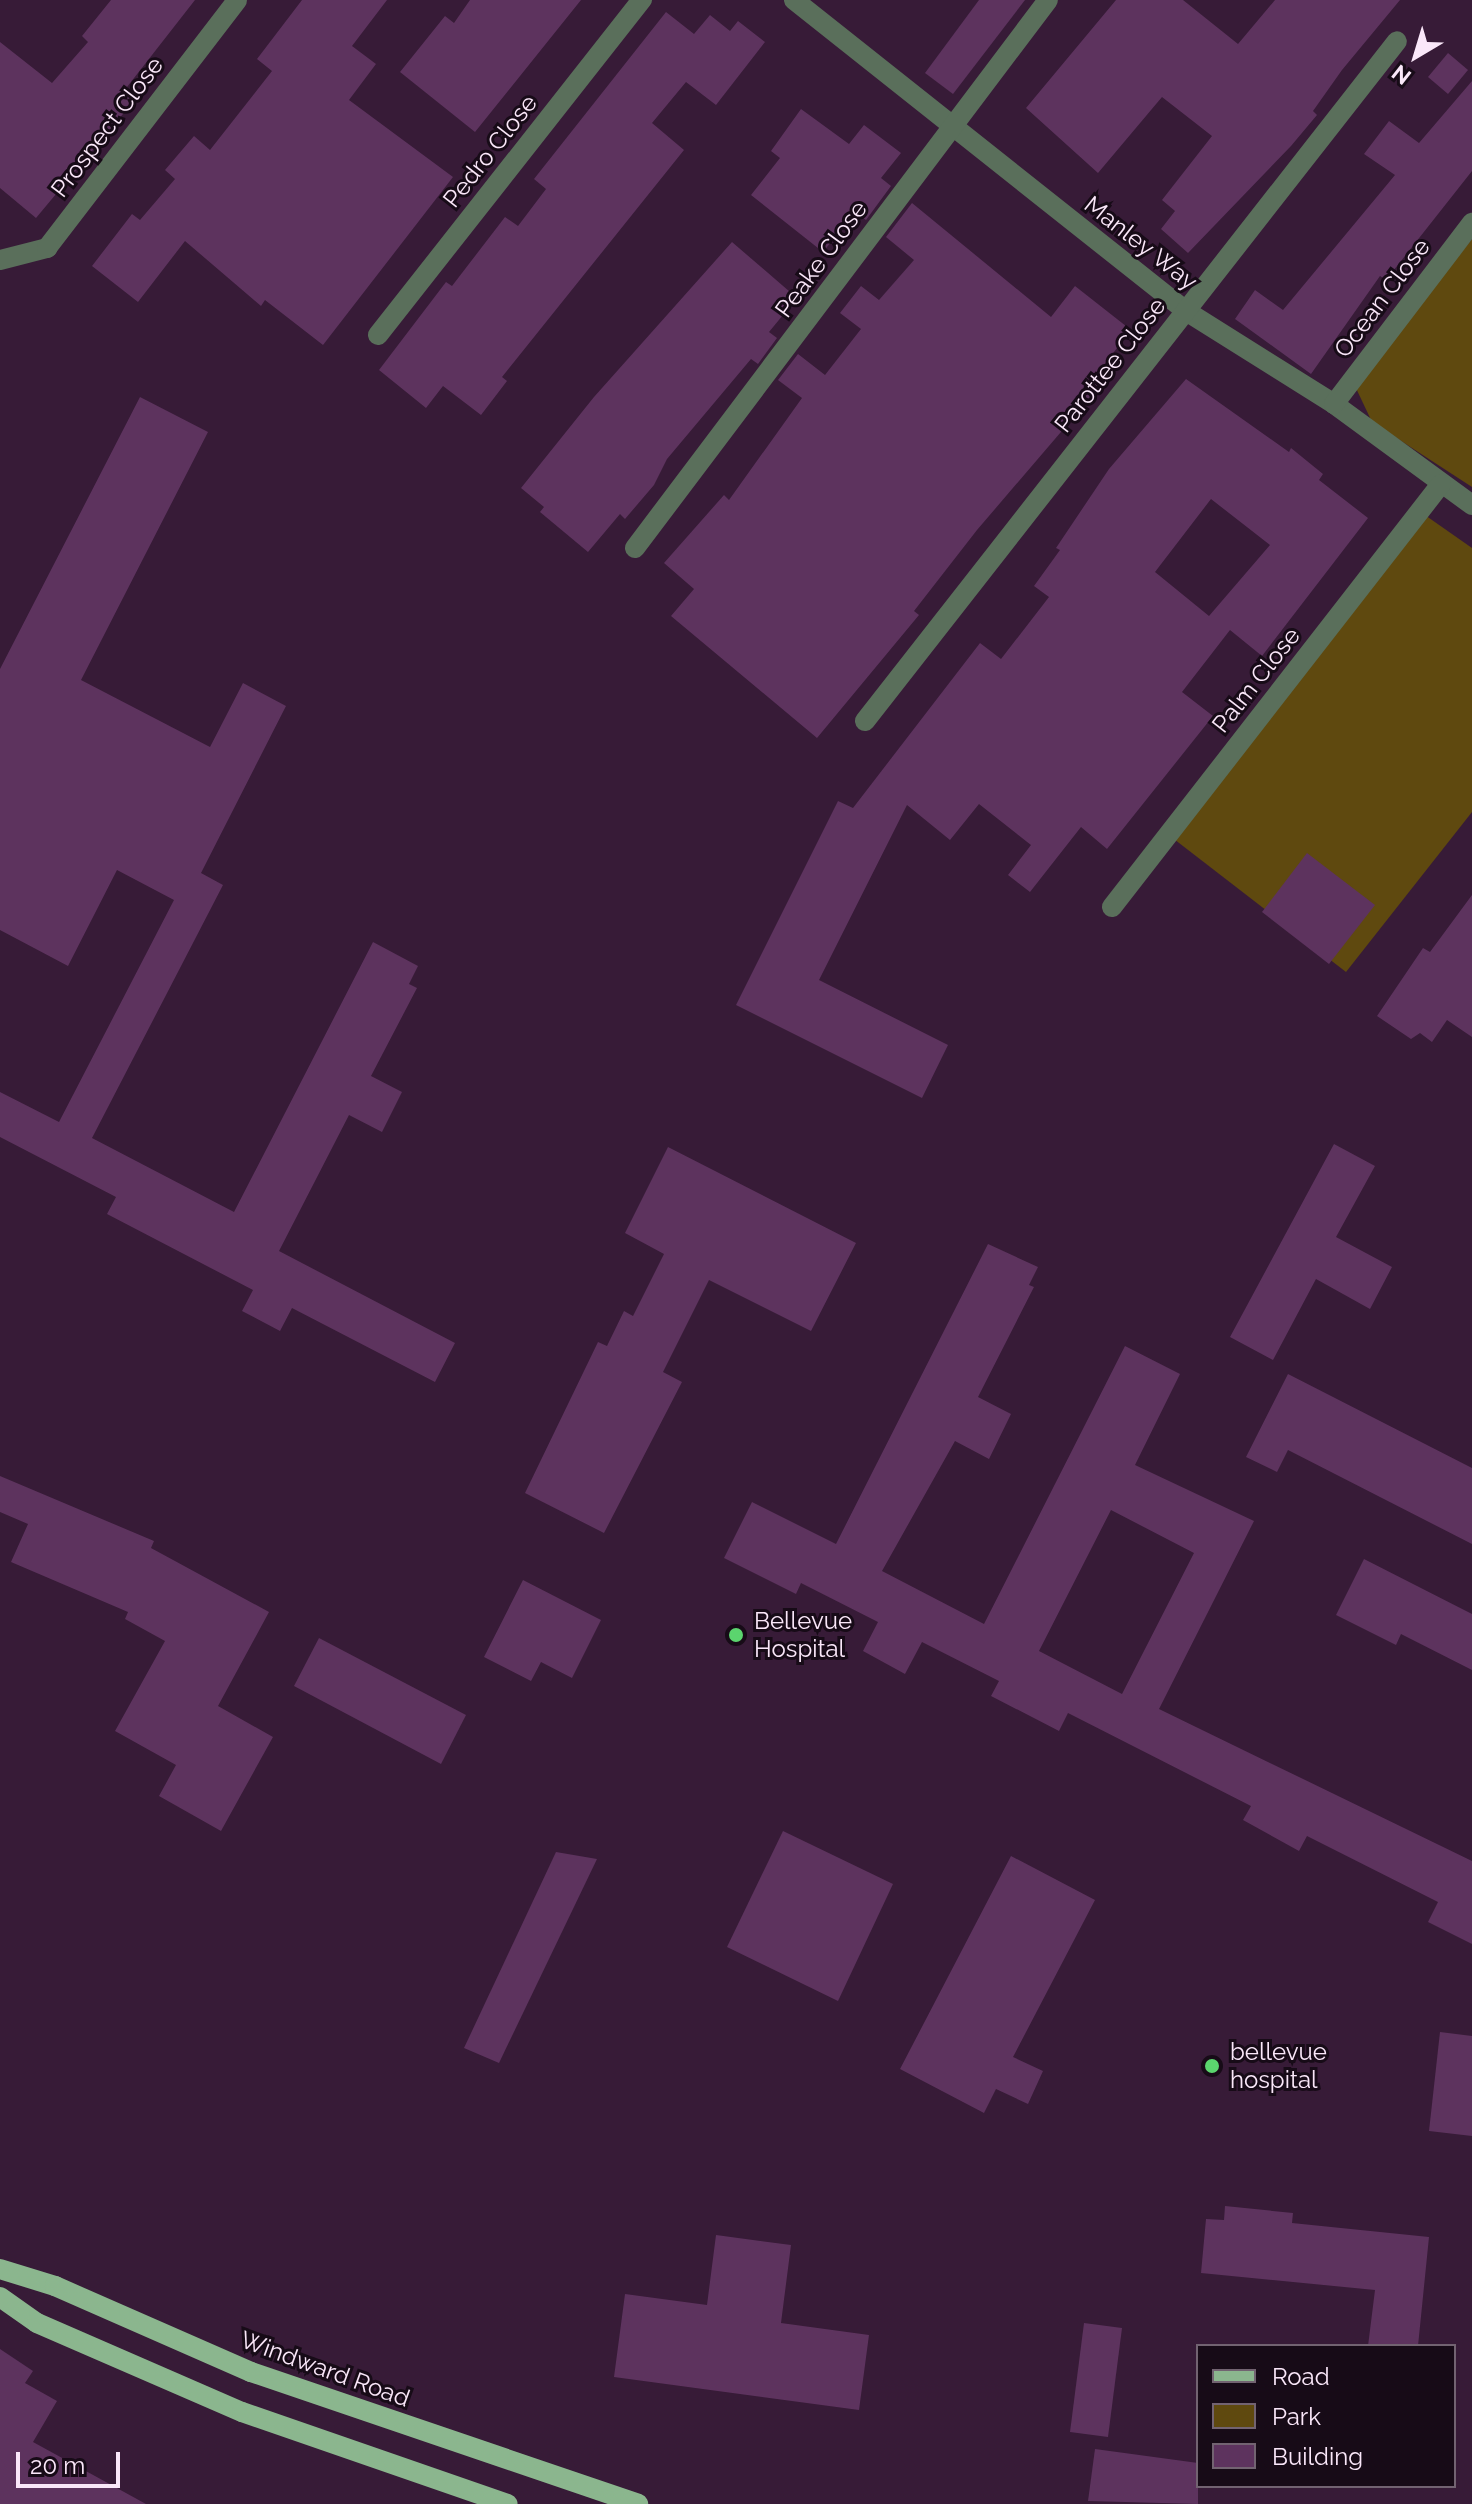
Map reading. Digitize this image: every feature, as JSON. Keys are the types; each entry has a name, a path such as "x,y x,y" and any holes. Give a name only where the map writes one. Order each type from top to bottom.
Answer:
{"main road":[{"name":"Windward Road","path":"0,2269 55,2286 251,2372 638,2504"},
{"path":"0,2297 37,2323 242,2412 507,2504"}],"street":[{"name":"Prospect Close","path":"0,260 47,248 237,0"},
{"name":"Pedro Close","path":"378,335 642,0"},
{"name":"Manley Way","path":"794,0 950,127 1186,311 1334,404 1472,505"},
{"path":"814,16 828,0"},
{"name":"Peake Close","path":"635,548 1048,0"},
{"name":"Parottee Close","path":"865,721 1397,41"},
{"name":"Ocean Close","path":"1334,404 1472,223"},
{"name":"Palm Close","path":"1112,907 1441,484"}],"green space":[{"path":"1472,239 1472,487 1372,422 1354,384"},
{"path":"1422,513 1472,548 1472,812 1346,972 1170,836"}],"building":[{"path":"111,0 195,0 127,87 138,96 36,218 0,188 0,42 52,83 88,42 82,36"},
{"path":"302,0 387,0 352,46 376,64 349,100 453,177 323,345 265,300 261,306 185,241 138,302 92,266 132,214 140,220 175,179 165,170 194,136 210,150 272,71 257,59"},
{"path":"470,0 581,0 475,132 400,72 445,16 454,23"},
{"path":"979,0 1025,0 953,94 925,73"},
{"path":"1116,0 1183,0 1238,44 1275,0 1400,0 1342,70 1313,111 1317,115 1188,253 1161,229 1175,211 1162,200 1212,136 1162,97 1098,173 1026,108"},
{"path":"666,12 694,34 710,15 730,31 738,21 765,42 716,105 686,82 652,123 684,150 502,377 507,381 481,415 443,386 426,408 379,370 446,282 452,286 505,217 518,226 546,189 534,179"},
{"path":"1448,53 1468,70 1448,94 1428,77"},
{"path":"1472,81 1472,171 1386,280 1380,276 1311,374 1235,319 1255,290 1283,310 1395,175 1364,154 1389,121 1419,143"},
{"path":"801,109 849,144 864,125 901,153 881,178 891,186 866,220 855,212 823,252 751,195 780,158 771,151"},
{"path":"912,203 1051,317 1075,286 1131,330 1100,370 1108,377 977,530 914,611 919,615 817,738 671,616 694,589 664,563 724,495 729,500 802,398 778,380 798,354 825,375 861,329 840,313 861,286 879,300 914,260 886,237"},
{"path":"732,242 797,298 769,332 777,338 758,364 751,359 667,459 654,485 625,519 620,514 588,552 540,512 544,507 521,488 594,397"},
{"path":"1186,379 1289,452 1291,448 1323,474 1319,480 1368,518 1262,656 1230,630 1182,692 1213,716 1107,849 1081,827 1030,892 1008,875 1031,845 979,804 950,840 907,805 819,980 948,1045 922,1098 736,1005 838,801 853,808 980,643 1001,659 1049,597 1034,586 1060,550 1056,548 1109,469","holes":["1211,499 1270,545 1209,616 1155,572"]},
{"path":"140,397 208,432 81,680 210,747 243,683 286,706 201,873 223,885 92,1138 234,1212 373,942 418,966 409,984 417,988 371,1076 402,1092 382,1132 349,1115 279,1251 455,1343 435,1382 292,1308 280,1331 242,1311 253,1290 107,1214 116,1197 0,1137 0,1092 59,1122 174,900 117,870 68,966 0,930 0,669"},
{"path":"1307,853 1375,905 1329,964 1262,912"},
{"path":"1472,895 1472,1037 1447,1020 1432,1042 1420,1033 1411,1039 1377,1016 1423,948 1430,952"},
{"path":"1334,1144 1375,1166 1336,1237 1392,1267 1370,1309 1316,1279 1273,1360 1230,1337"},
{"path":"668,1147 856,1243 811,1331 709,1280 663,1372 682,1382 604,1533 525,1493 598,1342 607,1346 624,1311 633,1316 664,1254 625,1233"},
{"path":"988,1244 1038,1267 1029,1285 1034,1287 978,1397 1011,1414 989,1459 955,1441 882,1571 984,1624 1125,1346 1180,1374 1135,1465 1254,1521 1159,1709 1472,1861 1472,1944 1428,1922 1438,1902 1307,1836 1299,1851 1243,1820 1251,1806 1068,1713 1059,1731 991,1696 999,1681 922,1642 905,1674 863,1651 878,1622 801,1583 796,1594 724,1558 752,1502 836,1544","holes":["1111,1510 1194,1553 1122,1694 1039,1651"]},
{"path":"1288,1374 1472,1468 1472,1544 1288,1450 1277,1472 1246,1457"},
{"path":"0,1476 154,1541 151,1548 269,1612 218,1706 273,1737 221,1831 159,1796 176,1765 115,1731 165,1641 125,1619 128,1612 11,1562 28,1524 0,1512"},
{"path":"1364,1559 1472,1614 1472,1670 1401,1634 1396,1645 1336,1615"},
{"path":"523,1580 601,1620 572,1678 541,1662 531,1681 484,1657"},
{"path":"319,1638 466,1715 441,1764 294,1686"},
{"path":"783,1831 893,1884 838,2001 727,1947"},
{"path":"556,1852 597,1859 499,2063 464,2048"},
{"path":"1011,1856 1095,1900 1013,2057 1043,2071 1028,2104 996,2089 984,2113 900,2069"},
{"path":"1440,2032 1472,2036 1472,2136 1429,2131"},
{"path":"1225,2206 1293,2213 1292,2223 1429,2237 1418,2344 1368,2344 1375,2290 1201,2273 1206,2219 1224,2220"},
{"path":"716,2235 791,2245 781,2323 869,2335 859,2410 614,2377 625,2294 707,2305"},
{"path":"1084,2323 1122,2328 1108,2437 1070,2432"},
{"path":"0,2349 33,2371 25,2383 57,2401 33,2442 146,2504 0,2504"},
{"path":"1095,2449 1196,2463 1198,2504 1088,2501"}],"place":[{"name":"Bellevue Hospital","path":"736,1635"},
{"name":"bellevue hospital","path":"1212,2066"}]}
